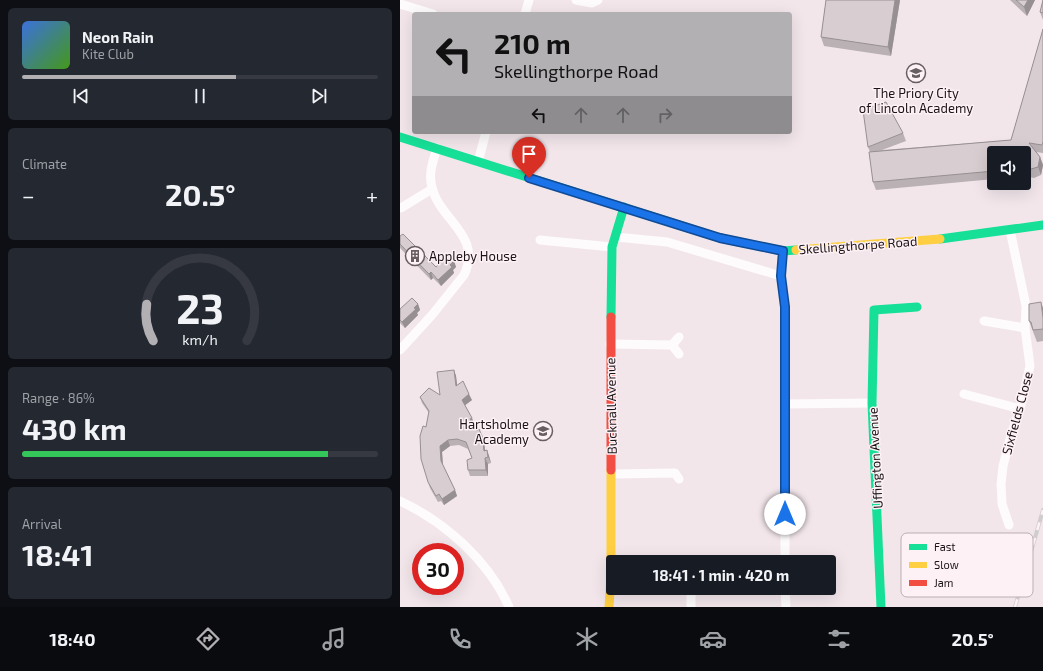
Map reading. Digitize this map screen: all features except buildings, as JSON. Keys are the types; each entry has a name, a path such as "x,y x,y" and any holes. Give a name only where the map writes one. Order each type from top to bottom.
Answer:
{"street":[{"path":"526,12 530,0"},
{"path":"576,0 592,3 598,0"},
{"path":"400,4 426,12"},
{"path":"478,162 485,134"},
{"name":"Skellingthorpe Road","path":"400,136 720,238 783,251 956,238 1043,225"},
{"path":"400,350 432,315 468,268 468,247 465,238 439,203 432,189 431,171 437,148"},
{"path":"401,208 432,189"},
{"name":"Bucknall Avenue","path":"612,555 610,344 612,247 624,207"},
{"name":"Sixfields Close","path":"1009,525 1002,504 1001,484 1003,466 1020,409 1030,366 1025,328 1026,306 1010,230"},
{"path":"616,237 667,242 781,276"},
{"path":"540,240 612,247"},
{"path":"783,251 781,276 785,307 783,350 785,404 785,555"},
{"path":"1026,306 1037,304"},
{"name":"Uffington Avenue","path":"881,607 872,403 874,310 917,307"},
{"path":"984,321 1025,328"},
{"path":"610,344 672,345 679,337"},
{"path":"672,345 679,354"},
{"path":"964,394 1020,409"},
{"path":"785,404 872,403"},
{"path":"612,474 678,472"},
{"path":"400,501 417,509 470,550 503,593 509,607"},
{"name":"Bucknall Avenue","path":"609,607 610,595"},
{"path":"691,595 691,607"},
{"path":"785,595 786,607"}],"railway":[{"path":"1033,545 1043,510"},
{"path":"1015,607 1018,597"}],"traffic: fast":[{"path":"400,137 720,238 783,251 796,250"},
{"path":"611,317 612,247 624,207"},
{"path":"940,239 1043,225"},
{"path":"881,607 872,403 874,310 917,307"}],"traffic: slow":[{"path":"796,250 940,239"},
{"path":"609,607 611,576 611,470"}],"traffic: jam":[{"path":"611,317 611,470"}],"place":[{"name":"The Priory City of Lincoln Academy","path":"916,73"},
{"name":"Appleby House","path":"415,256"},
{"name":"Hartsholme Academy","path":"543,431"}],"route":[{"path":"529,178 720,238 783,251 781,276 785,307 783,350 785,404 785,514"}]}
